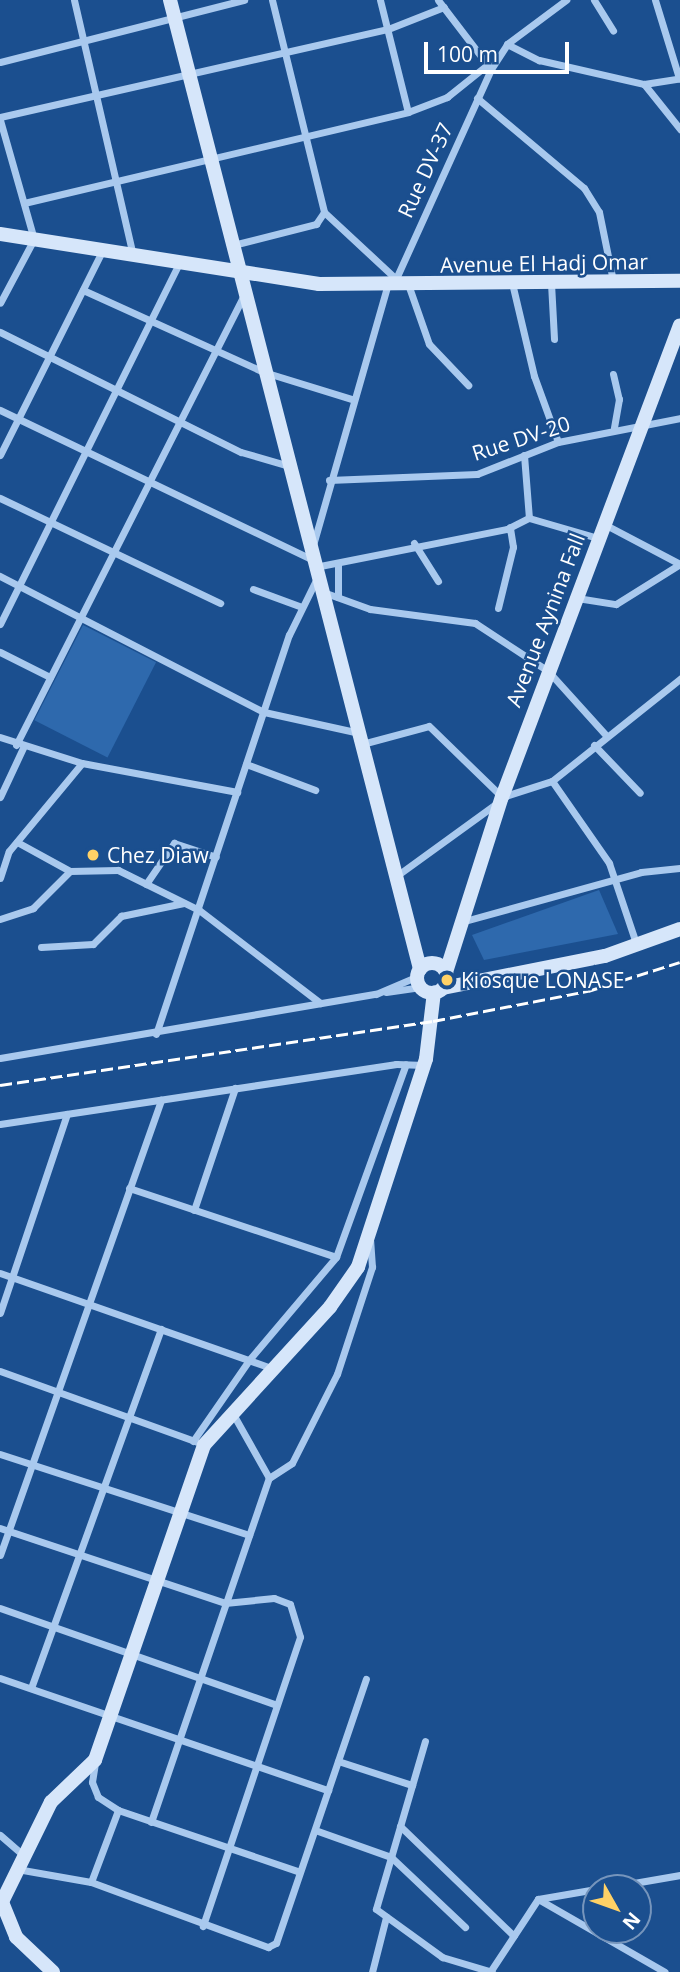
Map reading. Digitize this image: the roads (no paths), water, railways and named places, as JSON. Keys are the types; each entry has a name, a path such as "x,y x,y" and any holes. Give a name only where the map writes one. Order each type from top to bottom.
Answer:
{"street":[{"path":"74,0 133,255"},
{"path":"170,0 190,73 236,271 315,570 356,739 408,927 433,977"},
{"path":"0,62 244,0"},
{"path":"272,0 324,212 392,284"},
{"path":"380,0 408,112"},
{"path":"438,0 489,67"},
{"path":"24,203 306,140 408,112 447,97 489,67 507,44 566,0"},
{"path":"594,0 613,30"},
{"path":"507,44 539,60 644,84 680,78 655,0"},
{"path":"0,303 34,239 0,119 284,48 388,29 444,7"},
{"name":"Rue DV-37","path":"156,1034 246,764 315,570 329,480 352,399 392,284 489,67"},
{"path":"644,84 680,130"},
{"path":"477,98 584,188 599,212 613,281"},
{"path":"230,246 316,224 324,212"},
{"path":"0,234 236,271"},
{"path":"0,455 102,250"},
{"path":"0,624 179,262"},
{"name":"Avenue El Hadj Omar","path":"236,271 410,287 680,281"},
{"path":"551,282 554,339"},
{"path":"512,283 534,376 558,442"},
{"path":"410,287 429,344 468,385"},
{"path":"83,290 264,372 352,399"},
{"path":"0,797 50,677 178,421 243,298"},
{"name":"Avenue Aynina Fall","path":"199,1443 232,1413 346,1286 370,1237 424,1065 433,977 459,927 501,799 603,524 647,420 680,325"},
{"path":"0,332 117,388 178,421 286,464"},
{"path":"613,374 619,399 614,428"},
{"path":"0,411 148,481 315,570 338,597 370,609 475,623 548,671 605,734"},
{"name":"Rue DV-20","path":"329,480 477,474 558,442 647,420 680,418"},
{"path":"524,455 529,518"},
{"path":"0,498 220,603"},
{"path":"315,570 414,543 510,527 529,518 598,538"},
{"path":"603,524 680,564"},
{"path":"498,608 513,547 510,527"},
{"path":"414,543 438,581"},
{"path":"338,563 338,597"},
{"path":"576,597 616,604 680,564"},
{"path":"0,576 264,712 356,739 429,726 501,799"},
{"path":"253,589 302,607"},
{"path":"0,652 50,677"},
{"path":"394,877 501,799 552,781 605,734 680,679"},
{"path":"0,737 20,746 82,763 237,792"},
{"path":"594,745 640,793"},
{"path":"0,878 9,851 82,763"},
{"path":"246,764 315,790"},
{"path":"552,781 615,880 638,946"},
{"path":"17,842 70,871 100,867 146,884 199,910 320,1003"},
{"path":"146,884 174,843 216,857"},
{"path":"0,848 9,851"},
{"path":"459,927 615,880 680,868"},
{"path":"0,919 33,908 70,871"},
{"path":"41,947 93,944 121,916 184,903"},
{"path":"0,1058 156,1034 386,992 433,977 475,982 638,946 680,929"},
{"path":"386,992 433,977"},
{"path":"300,1872 118,1810 98,1797 92,1782 95,1760 181,1513 199,1443 249,1360 336,1257 406,1064"},
{"path":"0,1124 406,1064 424,1065"},
{"path":"194,1210 235,1088"},
{"path":"0,1555 160,1100"},
{"path":"0,1313 67,1114"},
{"path":"129,1188 336,1257"},
{"path":"151,1822 269,1478 299,1454 337,1374 372,1267 370,1237"},
{"path":"0,1273 272,1368"},
{"path":"31,1688 161,1329"},
{"path":"0,1371 199,1443"},
{"path":"232,1413 269,1478"},
{"path":"0,1454 249,1535"},
{"path":"0,1528 225,1603 274,1598 290,1604 300,1637 203,1926"},
{"path":"0,1608 277,1705"},
{"path":"0,1678 328,1790"},
{"path":"0,1835 20,1861 91,1882 203,1926 268,1947 276,1943 366,1679"},
{"path":"425,1741 376,1909 442,1957 491,1972 538,1899 582,1891"},
{"path":"53,1972 16,1937 1,1904 51,1802 95,1760"},
{"path":"338,1761 412,1785"},
{"path":"91,1882 118,1810"},
{"path":"400,1826 514,1936"},
{"path":"315,1830 391,1857 465,1927"},
{"path":"652,1880 680,1875"},
{"path":"538,1899 665,1972"},
{"path":"372,1972 386,1917"}],"railway":[{"path":"0,1085 433,1021 588,991 680,962"}],"place":[{"name":"Chez Diaw","path":"93,855"},
{"name":"Kiosque LONASE","path":"447,980"}]}
